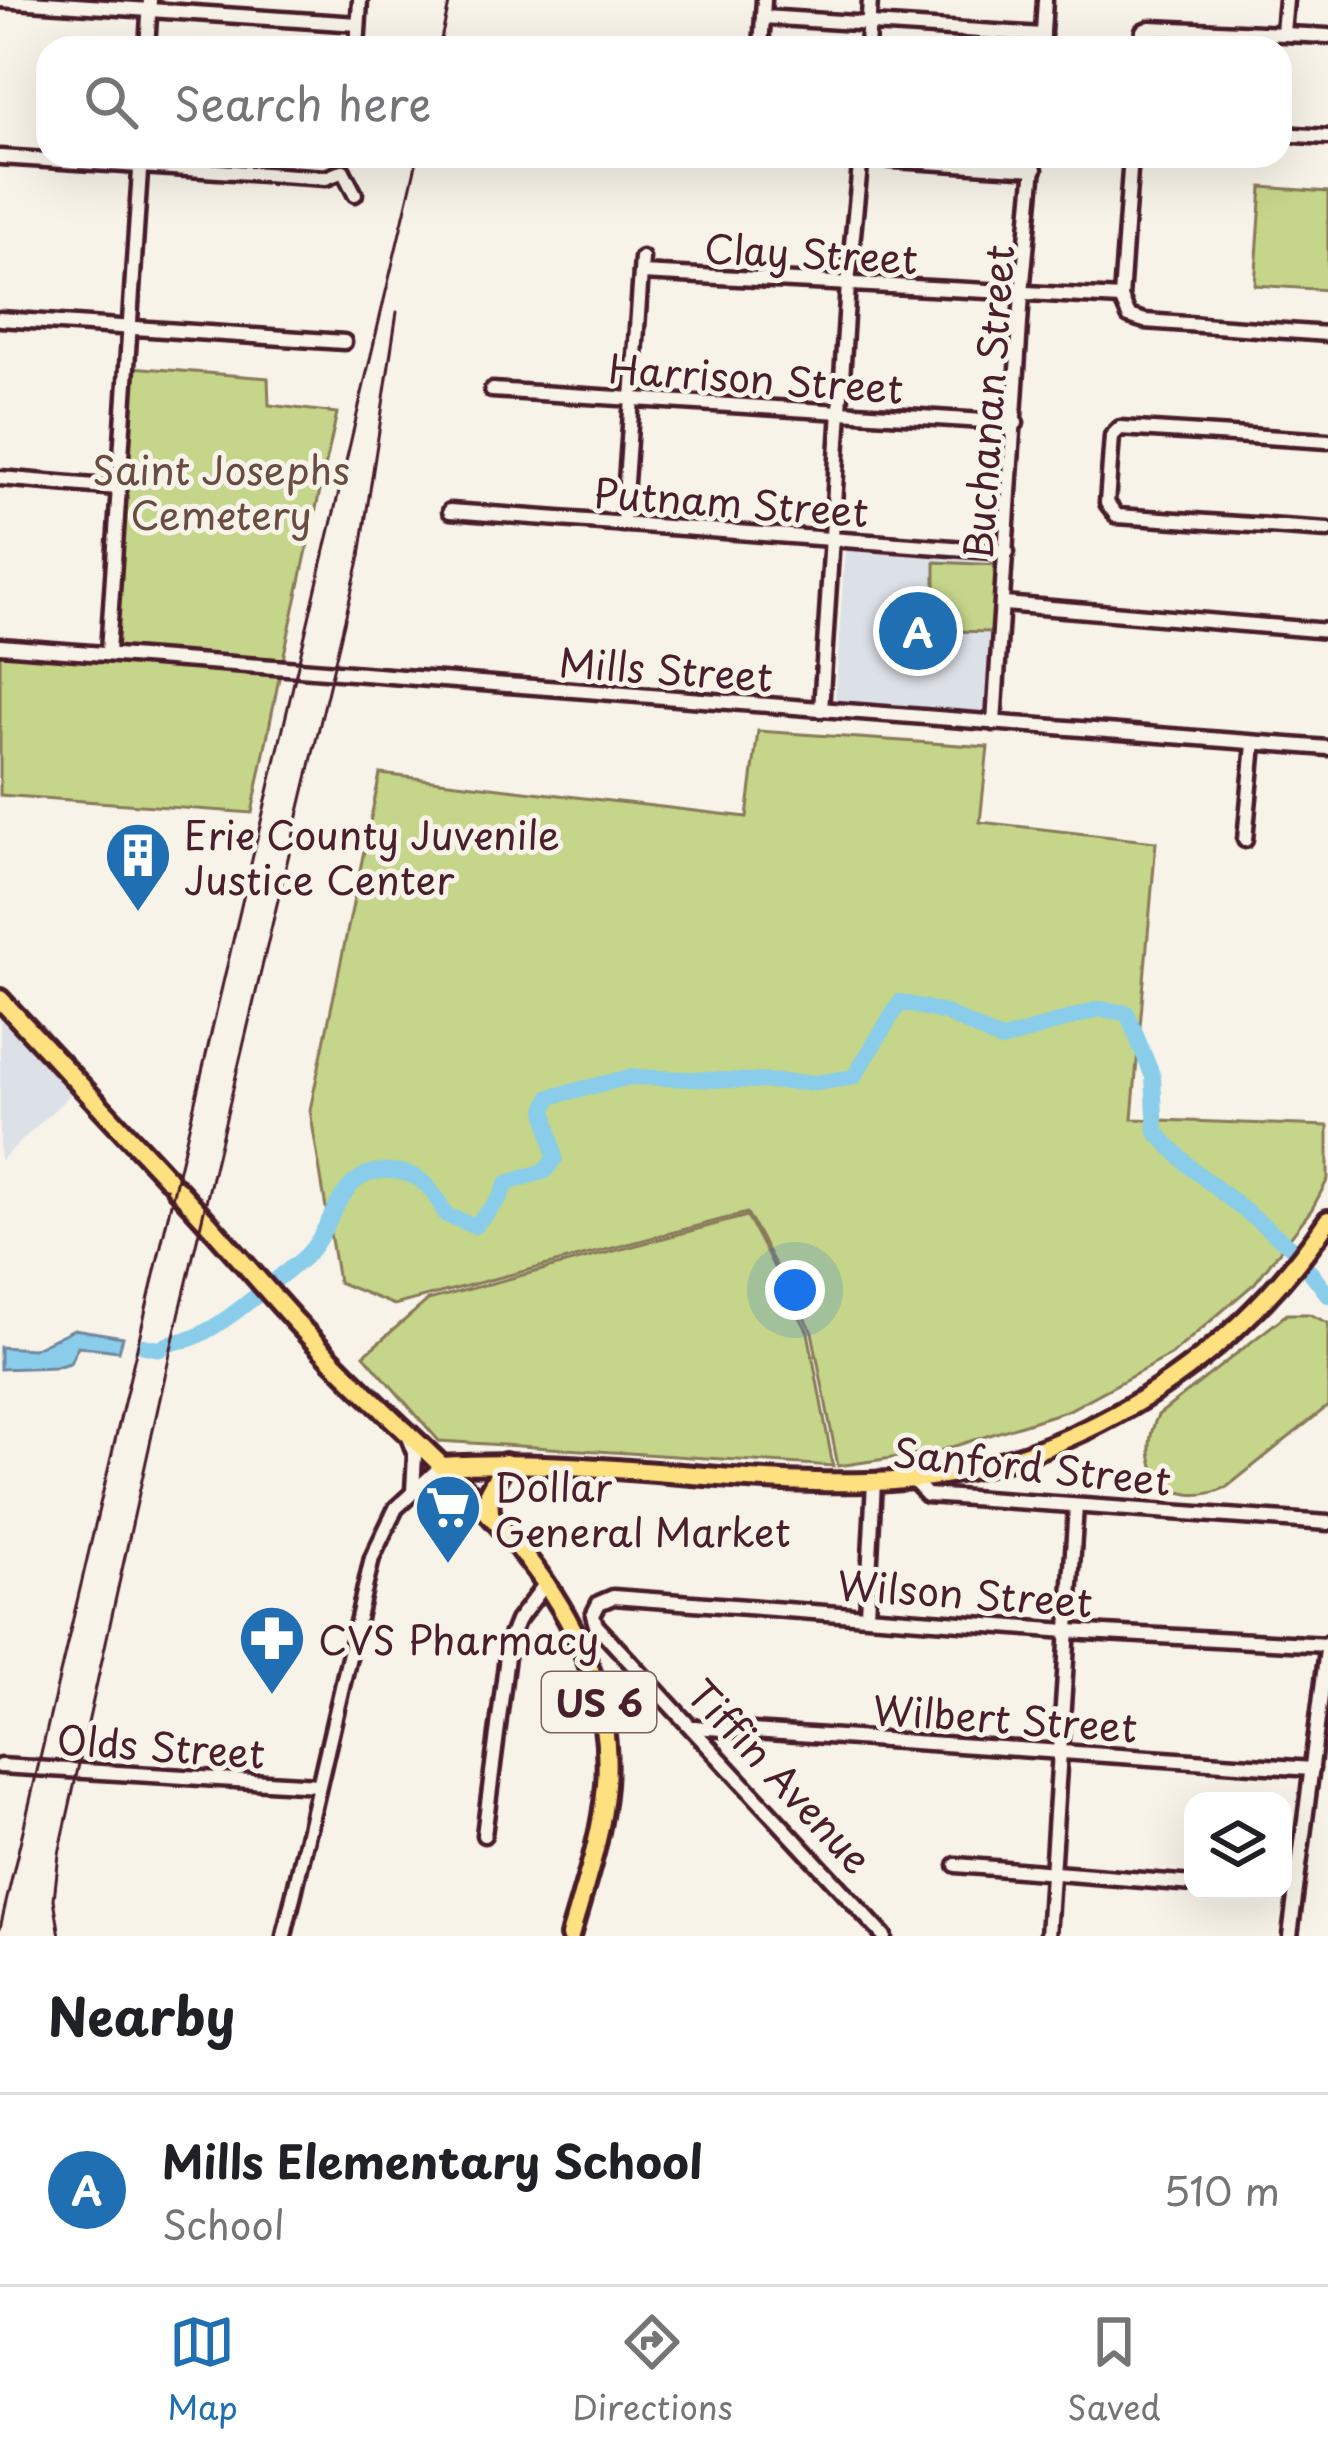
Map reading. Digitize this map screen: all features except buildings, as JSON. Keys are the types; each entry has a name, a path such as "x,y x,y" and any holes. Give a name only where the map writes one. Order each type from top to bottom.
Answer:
{"main road":[{"name":"US 6","path":"0,999 357,1385 490,1514 547,1582 583,1647 607,1751 603,1815 570,1936"},
{"path":"911,1479 982,1466 1059,1441 1140,1401 1209,1355 1302,1258 1328,1220"},
{"path":"490,1514 489,1490 505,1463"},
{"name":"Sanford Street","path":"442,1466 505,1463 874,1482 911,1479"}],"street":[{"path":"0,0 150,5 358,24"},
{"path":"358,36 360,0"},
{"path":"762,36 764,0"},
{"path":"868,36 870,0"},
{"path":"1042,36 1045,0"},
{"path":"1283,32 1286,0"},
{"path":"148,36 150,5"},
{"path":"763,17 977,36"},
{"path":"1142,36 1143,32 1172,27 1328,36"},
{"path":"1292,135 1328,137"},
{"path":"0,157 36,158"},
{"path":"108,652 141,168"},
{"path":"217,168 326,178 344,168"},
{"path":"821,710 860,168"},
{"name":"Buchanan Street","path":"994,723 1034,168"},
{"path":"1130,168 1121,298 1129,316 1328,334"},
{"path":"343,171 355,194"},
{"path":"623,524 642,258"},
{"name":"Clay Street","path":"641,273 1121,298"},
{"path":"0,319 344,342"},
{"name":"Harrison Street","path":"492,390 1016,423"},
{"path":"1328,441 1120,428 1112,436 1107,503 1117,516 1328,530"},
{"path":"0,478 118,488"},
{"name":"Putnam Street","path":"450,511 1007,552"},
{"path":"1004,604 1328,632"},
{"name":"Mills Street","path":"0,646 1328,748"},
{"path":"1245,839 1254,744"},
{"path":"405,1430 415,1455 413,1490"},
{"path":"284,1936 372,1558 384,1526 413,1490 442,1466"},
{"name":"Sanford Street","path":"911,1479 927,1495 1328,1522"},
{"path":"866,1614 874,1482"},
{"path":"1048,1936 1076,1506"},
{"path":"484,1835 509,1641 517,1621 547,1582"},
{"name":"Wilson Street","path":"599,1603 613,1597 1066,1631 1328,1643"},
{"name":"Tiffin Avenue","path":"599,1603 593,1615 596,1625 884,1936"},
{"path":"1290,1936 1328,1643"},
{"name":"Wilbert Street","path":"694,1727 1312,1769"},
{"name":"Olds Street","path":"0,1766 318,1785"},
{"path":"956,1865 1184,1883"},
{"path":"1292,1892 1296,1892"}],"shaded area":[{"path":"845,547 1001,558 990,714 835,703"},
{"path":"0,1017 72,1093 0,1161"}],"green space":[{"path":"1262,187 1328,192 1328,290 1255,285"},
{"name":"Saint Josephs Cemetery","path":"131,367 268,378 269,405 337,413 283,659 114,649"},
{"path":"935,562 998,565 994,632 950,631 935,625"},
{"path":"0,653 280,673 252,813 0,795"},
{"path":"758,731 988,747 980,822 1156,842 1132,1119 1328,1126 1328,1179 1312,1209 1255,1283 1171,1355 1069,1410 939,1451 838,1466 812,1332 747,1213 394,1305 338,1282 310,1110 380,774 747,817"},
{"path":"747,1216 808,1332 833,1466 439,1441 364,1355 428,1300"},
{"path":"1287,1314 1309,1314 1328,1323 1328,1406 1227,1487 1207,1494 1174,1490 1162,1481 1150,1452 1158,1415"}],"water":[{"path":"74,1329 123,1337 119,1351 78,1346 70,1363 0,1369 0,1347 33,1349"}],"waterway":[{"path":"144,1346 160,1349 195,1337 249,1302 312,1249 347,1190 374,1172 412,1175 432,1191 446,1215 475,1226 507,1183 545,1171 555,1158 545,1110 550,1097 630,1077 816,1083 854,1077 900,1002 946,1013 1001,1040 1099,1009 1127,1013 1153,1077 1156,1132 1190,1167 1292,1248 1328,1295"}],"railway":[{"path":"442,36 450,0"},
{"path":"0,1928 415,168"},
{"path":"60,1936 54,1899 59,1854 171,1349 360,556 397,312"}],"place":[{"name":"Mills Elementary School","path":"918,631"},
{"name":"Erie County Juvenile Justice Center","path":"138,914"},
{"name":"Dollar General Market","path":"448,1566"},
{"name":"CVS Pharmacy","path":"272,1697"}]}
